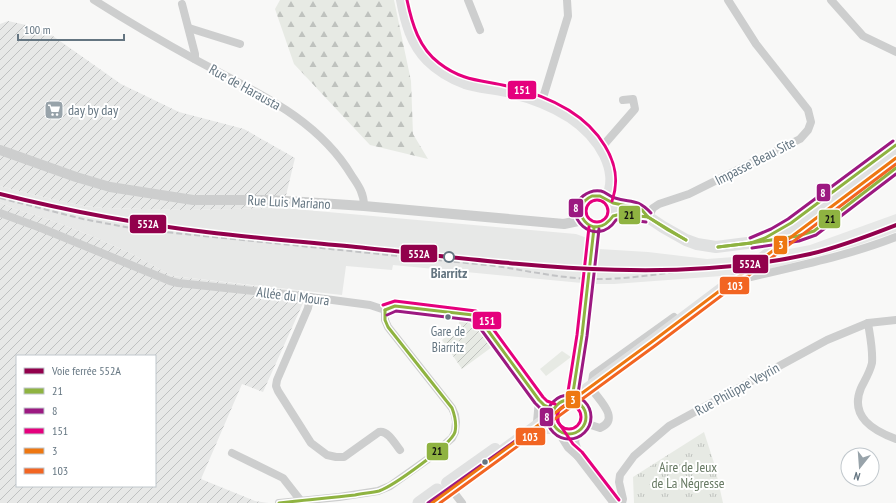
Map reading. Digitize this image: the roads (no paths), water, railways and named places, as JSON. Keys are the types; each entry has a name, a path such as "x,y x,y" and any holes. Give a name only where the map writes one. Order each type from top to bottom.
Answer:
{"main road":[{"path":"402,0 411,34 419,49 437,68 465,83 505,91 542,101 570,117 585,129 601,148 611,173 612,184 609,201 613,211 608,224 594,233"},
{"path":"755,242 777,232 896,145"},
{"path":"432,503 670,328 896,158"},
{"path":"572,400 577,376 594,233 583,220 581,209 582,204 586,199 596,195 609,201 641,209 648,217 686,240 703,246 716,247 785,239 814,231 896,168"},
{"path":"612,216 621,214 648,217"},
{"path":"437,503 450,487 526,427 537,422 555,422 568,434 576,433 585,423 586,418 584,408 581,404 572,400 561,401 555,422"},
{"path":"420,503 450,487 539,428 555,422"}],"street":[{"name":"Rue de Harausta","path":"94,0 294,115 332,147 344,162 362,191 364,206"},
{"path":"468,0 480,30"},
{"path":"542,101 568,16 567,0"},
{"name":"Impasse Beau Site","path":"648,217 653,208 659,204 689,194 800,139 808,130 811,122 808,110 756,44 728,0"},
{"path":"830,0 863,36 896,52"},
{"path":"182,4 189,28 195,59"},
{"path":"189,28 240,44"},
{"path":"601,148 635,109 633,99 623,100"},
{"name":"Rue Luis Mariano","path":"0,150 76,177 110,187 158,196 193,200 266,200 364,206 564,224 583,220"},
{"name":"Allée du Moura","path":"0,213 41,228 170,281 370,305 385,310 396,306 473,315 484,325 555,422"},
{"path":"585,423 600,428 606,426 609,422 610,416 590,388 593,376 721,284 832,258 896,237"},
{"path":"310,297 308,308 277,380 276,386 278,391 311,444 327,455 344,457 382,431 387,433 400,450"},
{"path":"279,503 339,497 378,491 390,486 452,438 455,432 456,422 452,408 388,327 385,310"},
{"name":"Rue Philippe Veyrin","path":"622,503 623,499 619,482 620,475 634,456 669,426 827,340 868,323 896,320"},
{"path":"868,323 872,363 868,376 861,388 859,397 861,414 867,423 876,431 896,439"},
{"path":"537,422 539,400"},
{"path":"555,422 569,447 578,455 615,503"},
{"path":"576,433 574,442 578,455"},
{"path":"232,453 283,478 301,501"},
{"path":"450,487 462,503"}],"railway":[{"path":"0,198 83,219 136,229 496,266 568,277 592,279 624,278 719,267"}],"rail line":[{"name":"552A","path":"0,194 51,206 180,229 526,265 640,270 697,269 754,264 821,251 896,225"}],"place":[{"name":"day by day","path":"54,110"},
{"name":"Biarritz","path":"449,257"},
{"name":"Gare de Biarritz","path":"448,317"}],"park label":[{"name":"Aire de Jeux de La Négresse","path":"688,476"}]}
